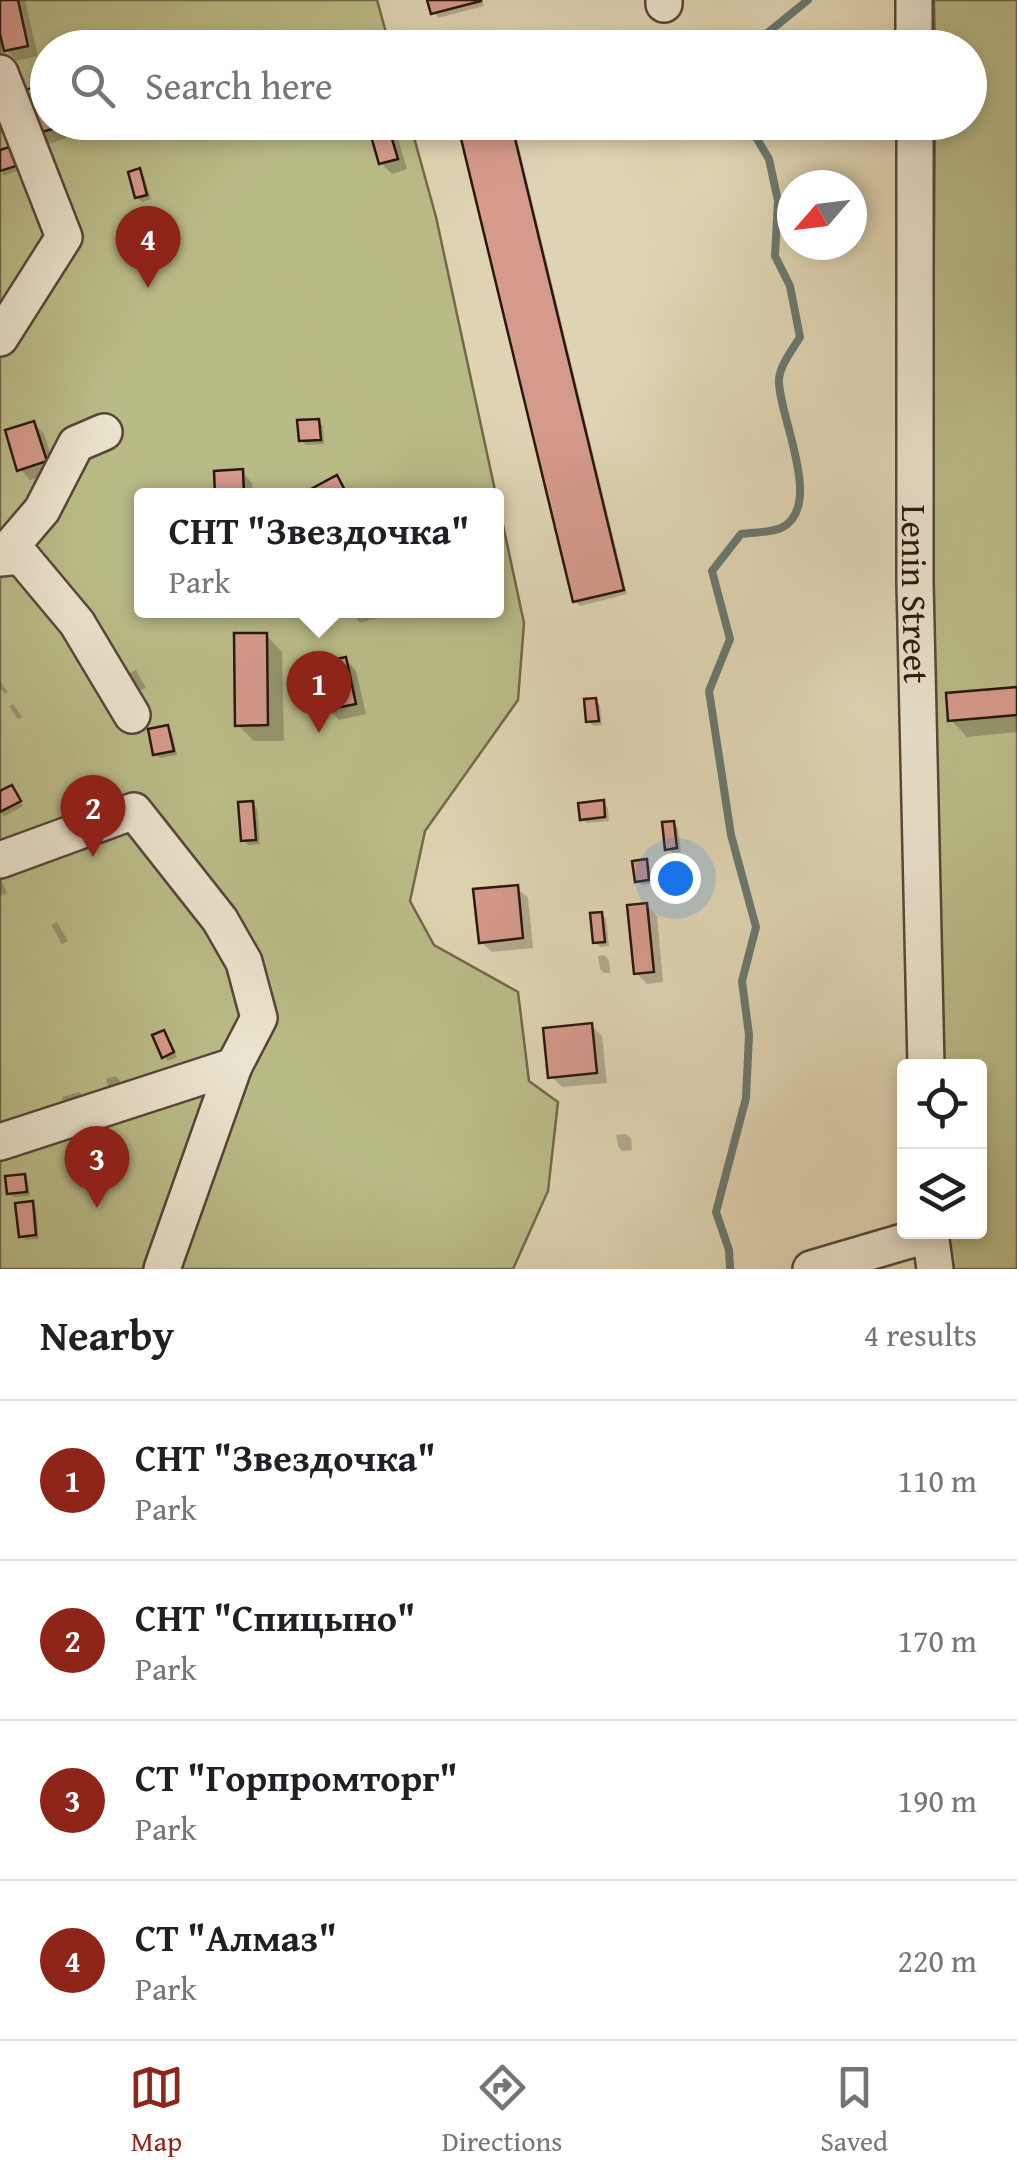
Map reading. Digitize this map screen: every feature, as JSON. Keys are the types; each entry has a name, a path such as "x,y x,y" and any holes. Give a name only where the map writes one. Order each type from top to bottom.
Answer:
{"street":[{"path":"914,0 914,30"},
{"path":"0,73 64,237 0,338"},
{"name":"Lenin Street","path":"915,140 915,583 926,1059"},
{"path":"1,552 42,510 76,444 104,432"},
{"path":"1,552 21,556 66,610 132,715"},
{"path":"0,860 134,810 220,920 244,962 259,1018 234,1066 162,1269"},
{"path":"0,1142 234,1066"},
{"path":"811,1269 910,1239"},
{"path":"931,1239 936,1269"}],"green space":[{"path":"0,0 377,0 385,30 30,30 30,140 415,140 436,217 494,488 134,488 134,618 504,618 504,530 524,623 518,700 425,831 410,901 434,945 518,992 529,1081 558,1102 548,1191 513,1269 0,1269"},
{"path":"934,0 1017,0 1017,1269 949,1269 947,1239 987,1239 987,1059 938,1059 931,585 935,140 987,140 987,30 935,30"}],"building":[{"path":"0,0 18,0 28,46 4,51"},
{"path":"427,0 481,0 481,1 431,14"},
{"path":"30,89 30,117 22,91"},
{"path":"372,140 392,140 398,159 379,164"},
{"path":"461,140 515,140 624,590 573,602"},
{"path":"9,147 16,166 0,171 0,150"},
{"path":"140,168 147,195 135,198 128,172"},
{"path":"319,419 321,440 299,441 297,420"},
{"path":"34,421 47,461 17,471 5,430"},
{"path":"243,469 244,488 215,488 214,471"},
{"path":"337,475 344,488 313,488"},
{"path":"234,633 267,633 268,725 235,726"},
{"path":"346,657 356,704 326,710 316,663"},
{"path":"1017,687 1017,715 948,721 946,693"},
{"path":"596,698 599,721 586,722 584,699"},
{"path":"168,725 174,751 153,755 148,729"},
{"path":"12,785 21,801 0,812 0,791"},
{"path":"604,800 605,817 580,820 578,803"},
{"path":"253,801 256,840 241,841 238,802"},
{"path":"674,821 677,848 665,850 662,822"},
{"path":"647,859 649,880 635,882 632,861"},
{"path":"518,885 523,938 479,943 473,889"},
{"path":"647,903 654,972 634,974 627,905"},
{"path":"602,912 605,942 593,943 590,913"},
{"path":"592,1023 597,1073 548,1078 543,1028"},
{"path":"164,1030 174,1052 162,1058 152,1035"},
{"path":"25,1174 27,1192 7,1194 5,1176"},
{"path":"33,1201 36,1235 19,1237 15,1203"}],"waterway":[{"path":"771,30 808,0"},
{"path":"730,1269 729,1250 716,1212 746,1098 749,1035 742,981 756,927 731,835 709,691 730,639 712,571 741,534 781,528 794,517 800,481 779,379 800,337 790,286 775,256 778,201 769,159 758,140"}],"place":[{"name":"СТ \"Алмаз\"","path":"148,288"},
{"name":"СНТ \"Звездочка\"","path":"319,733"},
{"name":"СНТ \"Спицыно\"","path":"93,857"},
{"name":"СТ \"Горпромторг\"","path":"97,1208"}]}
